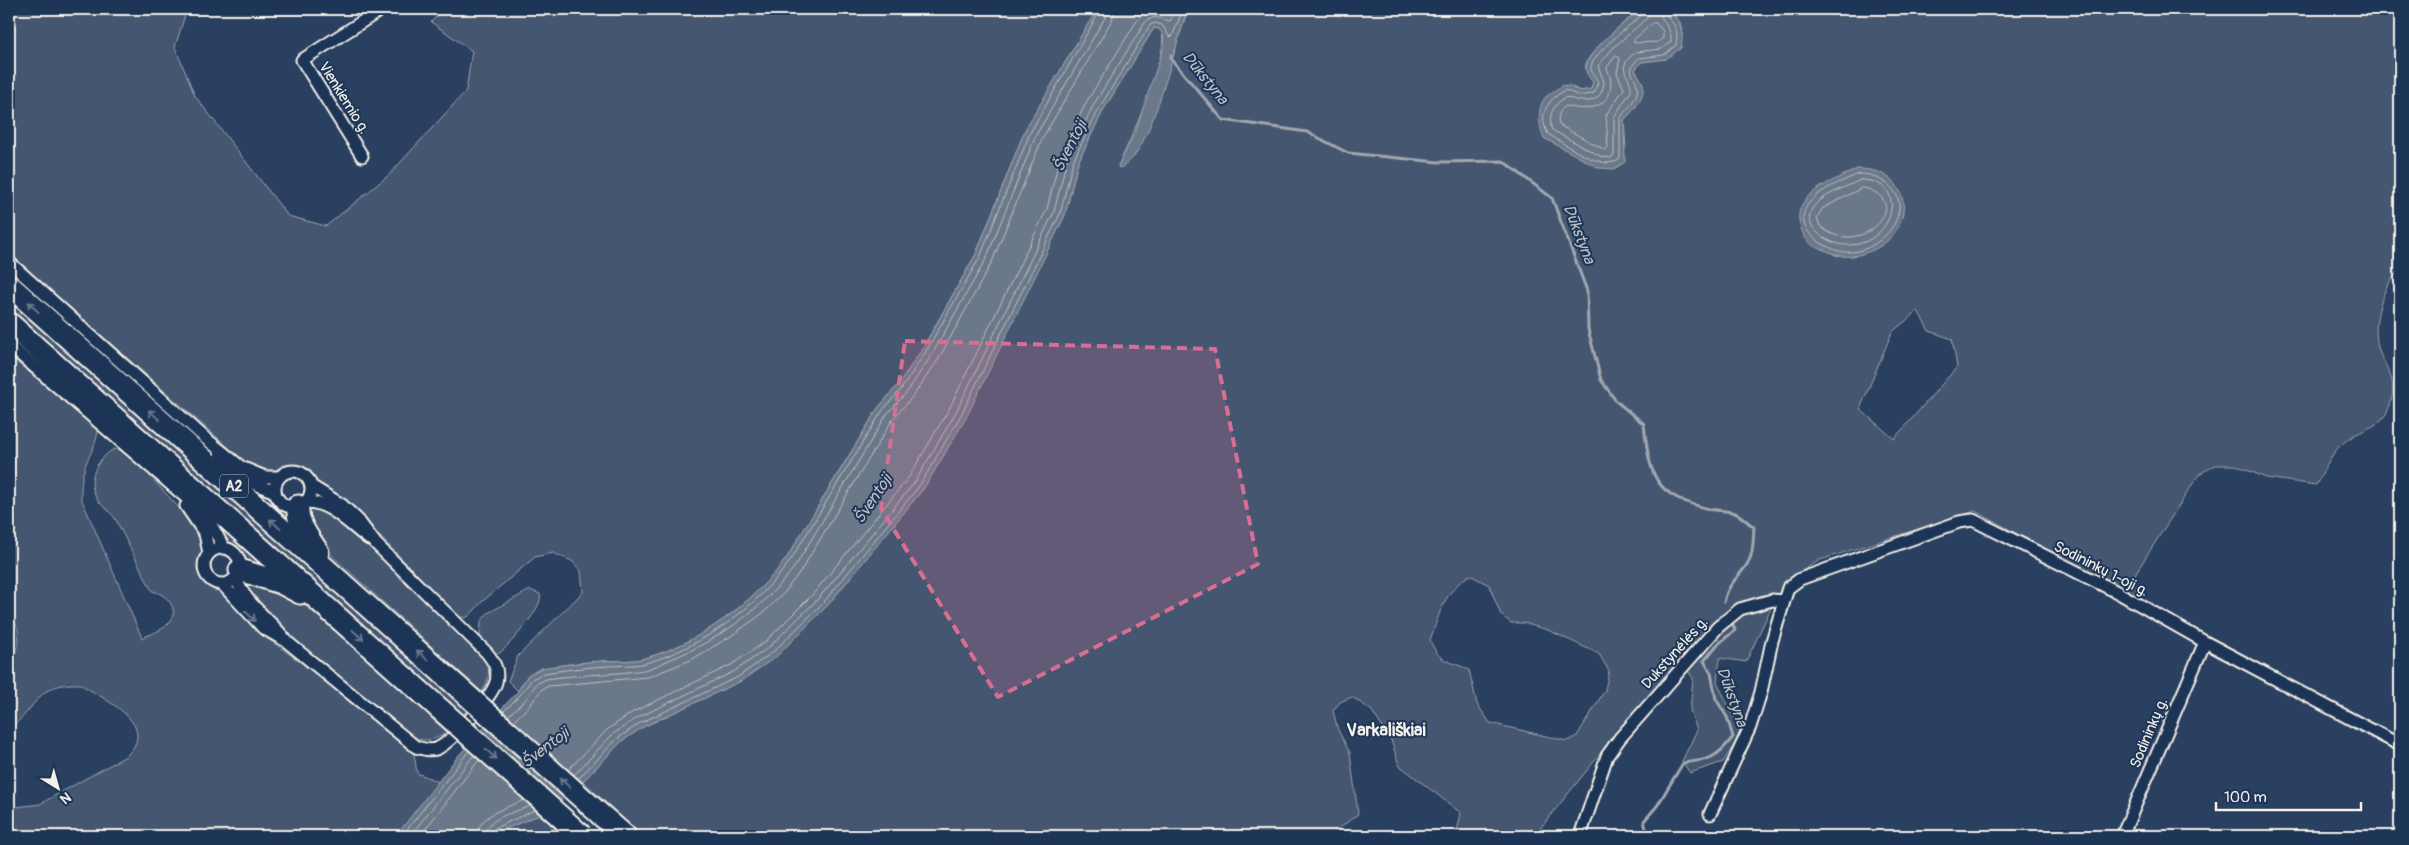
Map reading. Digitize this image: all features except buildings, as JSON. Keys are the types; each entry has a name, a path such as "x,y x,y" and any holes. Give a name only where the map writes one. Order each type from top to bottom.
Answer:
{"highway":[{"name":"A2","path":"9,285 625,836"},
{"name":"A2","path":"9,323 582,836"},
{"path":"302,504 298,516 303,529 333,575"},
{"path":"238,574 281,583 335,615"}],"street":[{"name":"Vienkiemio g.","path":"362,156 302,60 382,9"},
{"path":"9,262 204,437 253,474 264,477 279,477 289,471 301,472 306,476 311,486 353,515 376,544 487,653 494,663 496,682 491,693 469,719 440,746 427,750 416,747 286,641 263,628 222,584 211,580 204,570 204,564 209,553 205,534 194,515 164,480"},
{"path":"9,344 196,506 208,519 224,548 235,553 240,564 238,574 239,588 248,600 277,628 286,641"},
{"path":"204,437 230,468 243,478 275,492 283,504 315,502 326,507 376,544"},
{"path":"275,492 279,477"},
{"path":"302,504 309,497 311,486"},
{"name":"Sodininkų 1-oji g.","path":"1710,814 1750,727 1788,588 1800,579 1958,522 1972,520 2117,592 2205,642 2400,745"},
{"path":"209,553 224,548"},
{"path":"222,584 238,574"},
{"name":"Dukstynėlės g.","path":"1580,836 1607,756 1718,627 1740,609 1772,600 1784,601"},
{"name":"Sodininkų g.","path":"2122,836 2205,642"}],"highlighted area":[{"path":"905,341 1215,349 1258,564 998,697 881,509"}],"shaded area":[{"path":"9,9 187,9 175,47 195,96 288,216 326,226 389,175 466,91 472,51 431,22 444,9 1097,9 1025,130 976,254 921,351 898,385 878,408 786,559 773,575 741,606 723,620 685,643 665,652 640,659 587,662 542,668 528,675 518,691 508,681 518,656 583,592 581,571 572,561 553,553 535,557 483,601 469,616 465,618 458,616 362,518 320,487 310,470 294,465 271,473 252,468 9,254"},
{"path":"1188,9 1642,9 1604,40 1587,61 1586,70 1593,82 1591,89 1580,91 1569,85 1544,138 1569,151 1626,148 1624,120 1636,107 1643,85 1635,70 1641,62 1666,59 1683,34 1680,22 1669,9 2400,9 2400,269 2388,285 2380,305 2376,327 2380,354 2391,376 2392,397 2389,409 2378,423 2348,439 2336,450 2316,485 2266,478 2236,465 2216,465 2199,474 2135,574 2137,594 2143,601 1975,511 1820,560 1792,577 1770,610 1746,662 1720,658 1717,682 1735,720 1745,728 1723,762 1690,773 1682,761 1697,730 1690,710 1693,678 1687,670 1672,670 1634,712 1534,836 1456,836 1461,813 1399,765 1391,740 1371,710 1352,697 1340,702 1333,711 1338,730 1350,753 1358,814 1329,836 642,836 583,781 621,742 643,727 741,681 827,606 924,488 944,455 1065,215 1078,162 1104,109 1154,28 1160,29 1163,39 1161,55 1148,96 1118,166 1160,97","holes":["1903,216 1837,256 1828,251","1918,311 1929,331 1952,339 1957,367 1894,439 1860,409 1892,332","1470,575 1489,585 1501,615 1511,623 1524,623 1548,630 1599,654 1609,671 1605,690 1577,736 1567,741 1490,723 1477,704 1469,670 1441,658 1438,654 1430,640 1444,603 1461,581"]},
{"path":"9,293 468,708 462,716 9,313"},
{"path":"9,356 98,428 95,444 83,474 81,498 142,638 167,625 173,615 173,609 168,600 152,591 116,520 99,502 94,492 93,478 98,464 102,458 114,449 124,451 140,465 198,529 205,551 200,570 208,584 221,590 255,630 298,660 414,754 417,773 439,782 396,836 9,836 9,808 40,804 126,756 135,744 137,733 133,723 125,714 80,684 66,684 46,692 9,729 9,666 19,642 18,630 14,619 9,616"},
{"path":"312,506 330,515 373,550 483,656 488,674 487,683 482,692 318,543 306,509"},
{"path":"217,523 275,574 245,564 239,552 223,536"},
{"path":"245,583 292,594 431,714 429,716 447,732 437,738 426,740 419,739 404,731 353,691 294,639 252,595"},
{"path":"530,590 540,594 540,600 532,616 500,653 494,653 480,637 481,621 488,613"},
{"path":"539,814 563,836 493,836 498,832"}],"water":[{"name":"Šventoji","path":"1097,9 1188,9 1161,97 1151,122 1131,160 1119,168 1118,166 1135,132 1164,46 1163,34 1159,29 1154,28 1104,109 1078,162 1065,215 966,418 924,488 827,606 777,656 741,681 643,727 621,742 583,781 549,811 498,832 493,836 396,836 458,756 518,691 528,675 542,668 587,662 635,660 665,652 685,643 723,620 758,591 773,575 786,559 878,408 898,385 921,351 976,254 1025,130"},
{"path":"1642,9 1669,9 1681,27 1681,48 1666,59 1641,62 1635,70 1642,82 1643,89 1638,104 1624,120 1625,162 1614,169 1599,168 1544,138 1540,122 1540,110 1547,96 1564,85 1580,91 1591,89 1593,82 1587,74 1586,68 1588,61 1600,45"},
{"path":"1857,169 1877,172 1891,179 1900,191 1903,205 1902,219 1895,233 1882,245 1865,253 1840,256 1816,247 1809,242 1801,228 1799,216 1801,207 1807,198 1826,184"}],"waterway":[{"name":"Dūkstyna","path":"1171,55 1171,59 1223,120 1307,132 1348,153 1438,162 1503,161 1552,198 1587,291 1588,329 1601,380 1616,401 1644,424 1649,458 1652,470 1658,481 1665,490 1690,504 1735,513 1754,527 1753,547 1749,562 1730,586 1724,602"},
{"name":"Dūkstyna","path":"1648,836 1644,821 1657,806 1683,763 1712,757 1733,737 1727,717 1716,699 1711,673 1704,661 1717,645 1735,630 1733,625"}],"district":[{"name":"Varkališkiai","path":"1386,730"}]}
